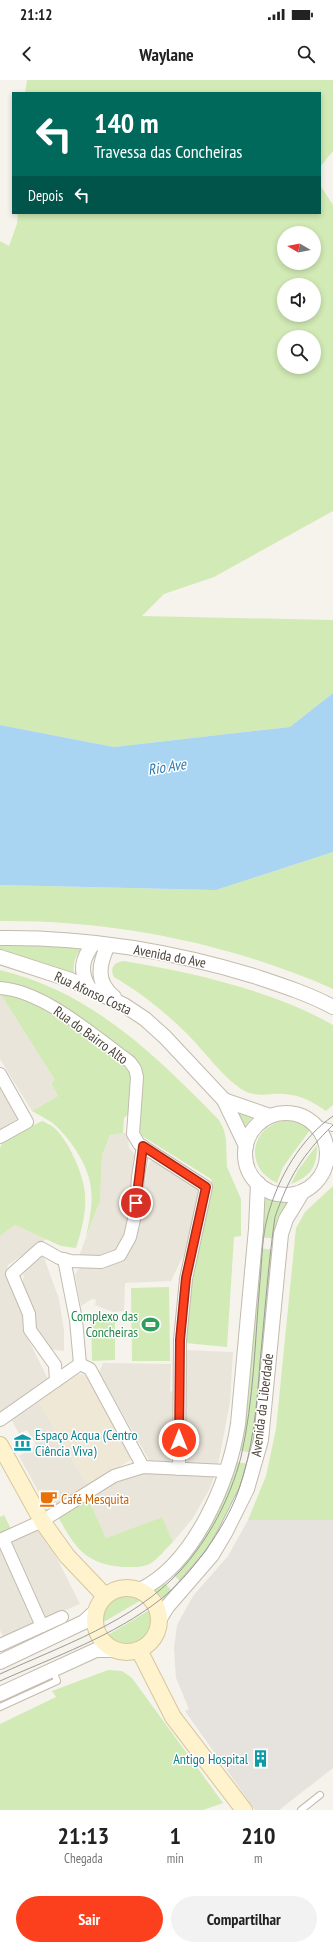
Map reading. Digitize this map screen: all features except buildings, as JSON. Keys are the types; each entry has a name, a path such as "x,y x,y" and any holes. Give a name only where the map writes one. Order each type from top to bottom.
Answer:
{"main road":[{"path":"0,1445 42,1521 67,1556 105,1596"},
{"path":"122,1588 140,1590 150,1597 155,1603 159,1620 154,1638 147,1645 139,1650 122,1652 114,1650 105,1644 97,1633 94,1621 95,1612 105,1596 122,1588"},
{"path":"139,1650 173,1716 244,1810"}],"street":[{"name":"Avenida do Ave","path":"0,938 71,940 142,949 220,966 281,985 333,1007"},
{"path":"89,988 82,970 83,960 101,944"},
{"path":"101,944 99,968 101,981 109,993 124,1005"},
{"name":"Rua Afonso Costa","path":"0,957 71,980 124,1005 145,1019 165,1037 224,1100 246,1146"},
{"name":"Rua do Bairro Alto","path":"0,988 32,996 53,1007 130,1062 135,1069 137,1077 133,1134 139,1144 143,1146"},
{"path":"0,1074 27,1122 0,1137"},
{"name":"Rua Afonso Costa","path":"224,1100 270,1116"},
{"path":"283,1112 297,1114 313,1123 323,1135 330,1158 322,1174 314,1184 303,1191 293,1194 276,1193 258,1183 246,1160 246,1146 250,1134 259,1123 270,1116 283,1112"},
{"path":"56,1381 54,1365 30,1330 29,1314 12,1274 41,1248 64,1259 101,1262 120,1255 130,1237 135,1215 138,1177 143,1146 206,1187 186,1278 180,1340 179,1469"},
{"name":"Avenida da Liberdade","path":"140,1590 155,1582 168,1570 193,1538 217,1500 234,1449 238,1424 256,1229 258,1183"},
{"name":"Avenida da Liberdade","path":"159,1620 167,1607 212,1556 247,1489 261,1440 281,1234 286,1219 303,1191"},
{"path":"64,1259 76,1320 80,1364"},
{"path":"0,1420 80,1364"},
{"path":"80,1364 90,1369 143,1467"},
{"path":"42,1626 1,1540 42,1521 114,1476 143,1467 227,1471"},
{"path":"0,1662 84,1622 95,1612"},
{"path":"1,1643 62,1617"},
{"path":"0,1694 96,1650 114,1650"}],"lane":[{"path":"313,1123 333,1128"},
{"path":"0,1708 57,1681 53,1670"},
{"path":"301,1810 320,1795"}],"shaded area":[{"path":"0,993 55,1080 51,1083 58,1096 32,1111 0,1059"},
{"path":"0,1085 19,1118 0,1129"},
{"path":"128,1133 129,1148 137,1156 131,1211 125,1235 117,1252 98,1257 79,1256 100,1201 102,1157 110,1135"},
{"path":"155,1160 200,1189 184,1254 171,1281 125,1283 124,1311 113,1312 95,1305 96,1300 92,1299 81,1306 75,1275 80,1267 107,1266 130,1247 139,1228 147,1169 150,1161"},
{"path":"15,1225 46,1239 8,1265 6,1272 23,1316 24,1331 49,1381 0,1412 0,1236"},
{"path":"43,1255 59,1299 64,1331 64,1351 48,1349 34,1329 33,1310 23,1282 24,1267"},
{"path":"184,1350 233,1352 230,1402 218,1465 190,1466 184,1459"},
{"path":"103,1363 171,1364 170,1391 174,1392 173,1459 164,1464 150,1462 99,1372"},
{"path":"79,1374 88,1376 134,1458 88,1486 38,1401 73,1376"},
{"path":"38,1401 88,1486 49,1511 19,1456 36,1445 27,1430 19,1434 11,1419"},
{"path":"142,1473 215,1474 209,1490 193,1518 173,1542 162,1517 106,1538 87,1496 115,1481"},
{"path":"248,1520 333,1520 333,1768 279,1810 255,1810 185,1711 189,1709 176,1678 174,1648 177,1625 193,1596 228,1556"},
{"path":"41,1527 80,1604 43,1620 8,1541"},
{"path":"0,1547 36,1623 3,1637 0,1630"}],"green space":[{"path":"27,80 333,80 333,151 321,166 321,92 25,92"},
{"path":"321,187 333,205 333,511 214,577 164,594 142,616 333,620 333,693 290,727 114,747 0,725 0,241 9,246 17,224 18,214 321,214"},
{"path":"333,852 333,989 294,973 253,959 170,937 86,925 0,921 0,885 216,890"},
{"path":"0,943 79,948 80,950 74,962 74,975 0,952"},
{"path":"124,961 177,971 232,984 285,1002 333,1025 333,1105 326,1111 301,1097 284,1094 253,1094 237,1086 166,1014 146,998 114,977 112,970 114,966"},
{"path":"0,970 33,980 64,994 93,1010 146,1050 171,1072 219,1120 224,1130 226,1140 227,1167 241,1199 241,1236 234,1237 227,1347 185,1343 190,1287 212,1186 211,1179 142,1136 138,1127 142,1080 109,1047 72,1013 59,1004 36,992 0,982"},
{"path":"0,993 26,999 61,1018 132,1073 129,1113 124,1118 123,1133 110,1135 102,1156 100,1201 86,1237 91,1196 90,1182 84,1164 74,1147 62,1132 51,1122 32,1111 58,1096 51,1083 55,1080"},
{"path":"233,1109 254,1115 245,1126"},
{"path":"289,1120 298,1122 310,1130 283,1167 277,1183 266,1176 259,1167 255,1157 256,1147 259,1137 266,1129 276,1123"},
{"path":"42,1121 52,1126 63,1138 73,1154 82,1180 85,1194 85,1210 76,1248 61,1246 15,1225 0,1236 0,1148 3,1141"},
{"path":"317,1145 316,1159 312,1170 304,1178 291,1184 298,1170"},
{"path":"333,1186 333,1520 248,1520 266,1476 276,1429 296,1228 305,1212"},
{"path":"261,1197 288,1203 277,1239 259,1237"},
{"path":"258,1248 277,1250 254,1453 236,1450"},
{"name":"Complexo das Concheiras","path":"169,1287 170,1361 132,1361 131,1288"},
{"path":"115,1315 115,1360 92,1361 91,1316"},
{"path":"236,1462 250,1464 241,1493 215,1542 183,1584 173,1574 194,1549 218,1510"},
{"path":"87,1496 106,1538 162,1517 173,1542 160,1556 148,1565 123,1567 99,1562 90,1558 82,1552 69,1536 57,1515"},
{"path":"4,1515 12,1531 0,1536 0,1517"},
{"path":"163,1581 173,1592 165,1601 154,1589"},
{"path":"127,1594 143,1599 102,1623 103,1611 108,1603 116,1597"},
{"path":"151,1609 151,1628 147,1635 141,1640 133,1643 125,1643 116,1641 108,1635"},
{"path":"108,1670 122,1671 132,1678 223,1803 203,1810 0,1810 0,1724 56,1697 52,1691"}],"water":[{"name":"Rio Ave","path":"333,693 333,852 216,890 0,885 0,725 114,747 290,727"}],"tram line":[{"path":"0,1674 71,1643 118,1619 141,1605 180,1571 209,1532 225,1503 241,1457 249,1414 254,1369 263,1240 272,1201 285,1173 301,1147 321,1125 333,1116"},
{"path":"0,1681 104,1635 143,1612 161,1599 184,1577 206,1550 225,1521 238,1492 251,1444 256,1411 268,1271 275,1217 291,1178 313,1146 333,1125"}],"place":[{"name":"Complexo das Concheiras","path":"151,1324"},
{"name":"Espaço Acqua (Centro Ciência Viva)","path":"22,1443"},
{"name":"Café Mesquita","path":"48,1499"},
{"name":"Antigo Hospital","path":"261,1759"}],"route":[{"path":"136,1203 143,1146 206,1187 186,1278 180,1340 179,1440"}]}
